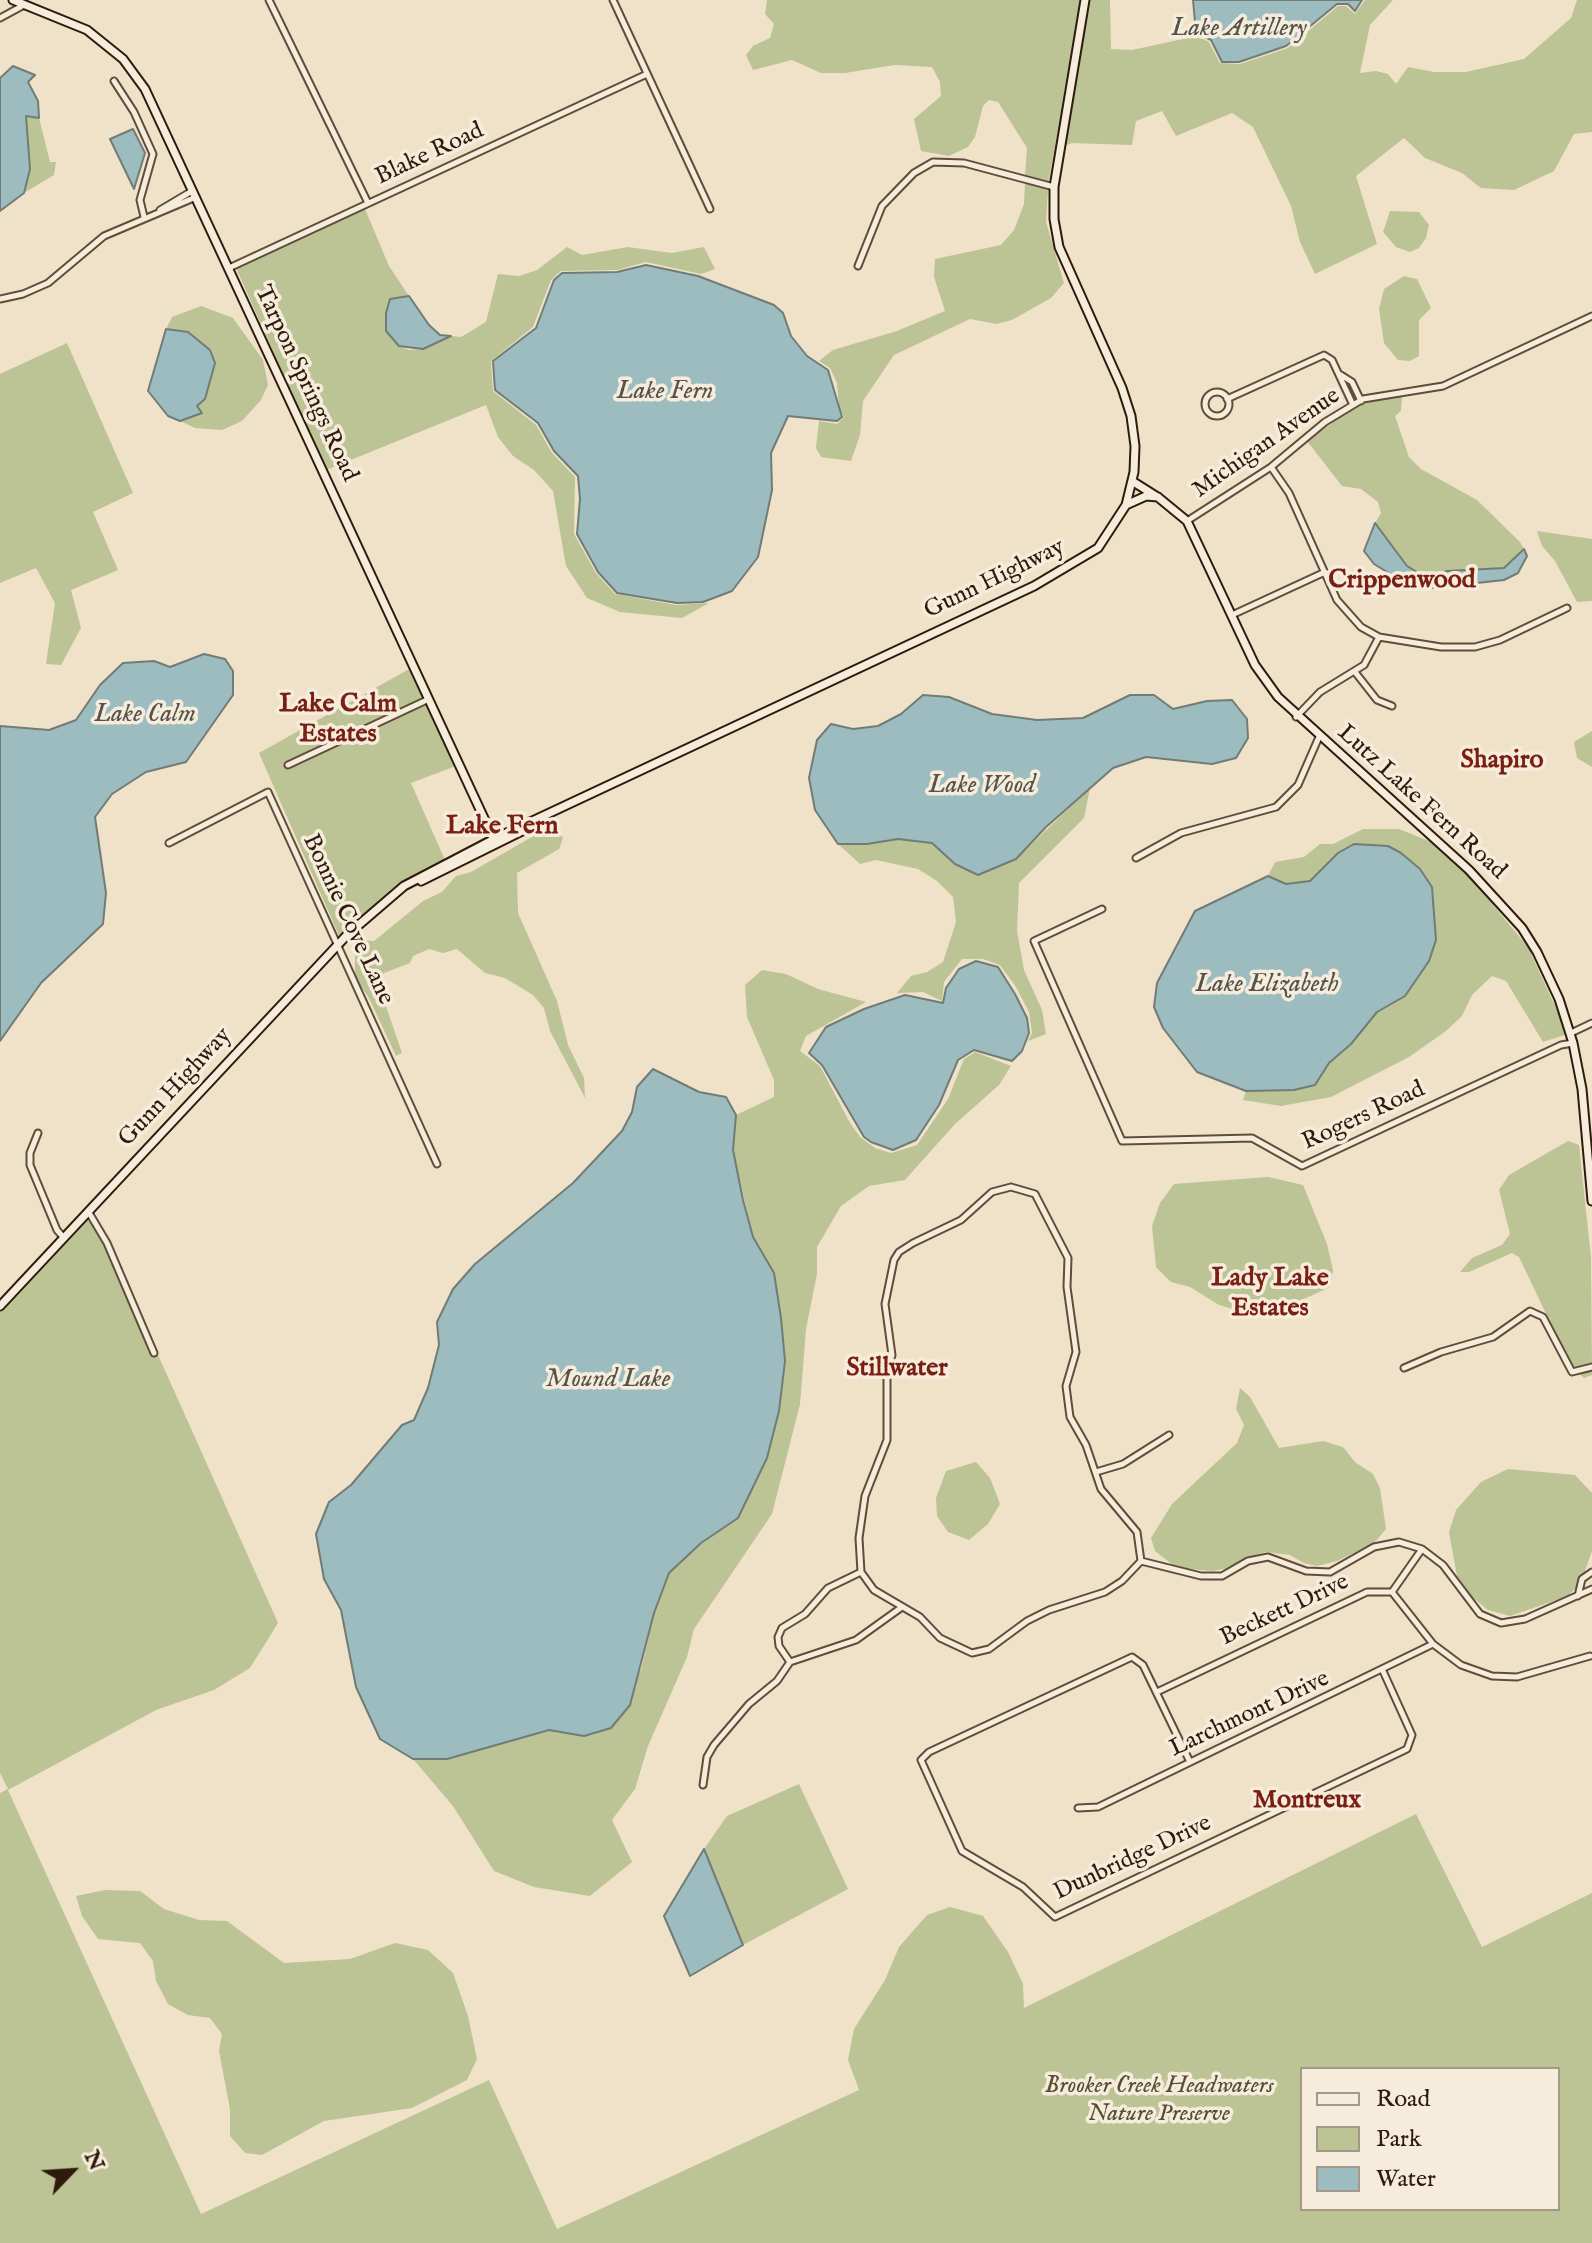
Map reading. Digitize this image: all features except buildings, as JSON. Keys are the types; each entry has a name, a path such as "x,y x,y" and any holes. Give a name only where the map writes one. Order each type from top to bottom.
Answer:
{"main road":[{"name":"Tarpon Springs Road","path":"13,0 87,30 123,59 145,89 495,841"},
{"name":"Gunn Highway","path":"0,1306 337,946 384,902 495,841 1066,570 1098,548 1126,505 1135,446 1131,416 1059,247 1054,219 1054,187 1085,0"},
{"name":"Lutz Lake Fern Road","path":"1132,481 1187,521 1255,665 1296,717 1469,870 1522,928 1545,967 1571,1033 1582,1089 1592,1201"},
{"path":"1126,505 1146,496 1159,498"}],"street":[{"path":"269,0 368,203"},
{"path":"613,0 710,209"},
{"path":"0,18 24,4"},
{"name":"Blake Road","path":"229,268 647,74"},
{"path":"114,81 134,112 153,154 140,204 144,217"},
{"path":"858,266 882,206 914,173 933,162 964,163 1054,187"},
{"path":"159,211 171,201 195,194"},
{"path":"0,299 23,294 55,279 97,241 144,217 175,207 195,194"},
{"path":"171,201 175,207"},
{"name":"Michigan Avenue","path":"1187,521 1271,467 1325,422 1353,405 1443,386 1592,316"},
{"path":"1227,399 1319,356 1332,360 1353,405"},
{"path":"1340,375 1352,382 1361,401"},
{"path":"1214,392 1227,399 1227,410 1221,415 1214,416 1205,408 1207,397 1214,392"},
{"path":"1271,467 1289,493 1348,615 1379,637 1441,647 1475,647 1500,640 1567,608"},
{"path":"1232,615 1325,572"},
{"path":"1296,717 1320,692 1355,672 1371,656 1379,637"},
{"path":"1355,672 1377,700 1392,706"},
{"path":"288,765 429,699"},
{"path":"1136,858 1181,833 1276,807 1298,785 1319,737"},
{"name":"Bonnie Cove Lane","path":"169,843 268,792 337,946 363,994 437,1164"},
{"name":"Rogers Road","path":"1102,909 1034,941 1122,1141 1252,1138 1302,1166 1573,1043"},
{"path":"1571,1033 1592,1023"},
{"path":"38,1133 30,1153 30,1165 57,1230 64,1238"},
{"path":"1011,1187 1035,1194 1068,1258 1067,1287 1076,1352 1066,1386 1067,1404 1101,1489 1137,1532 1141,1561 1122,1581 1105,1592 1049,1610 1027,1621 989,1649 972,1653 940,1638 920,1617 874,1590 861,1572 859,1546 865,1496 887,1440 887,1372 892,1355 885,1304 894,1260 899,1252 913,1243 961,1220 992,1192 1011,1187"},
{"path":"88,1210 107,1243 154,1353"},
{"path":"1404,1368 1493,1337 1530,1311 1543,1317 1572,1372 1592,1367"},
{"path":"1096,1472 1123,1464 1169,1435"},
{"path":"1141,1561 1201,1576 1222,1576 1248,1561 1268,1557 1306,1571 1330,1572 1374,1547 1399,1542 1422,1549 1443,1565 1480,1614 1501,1623 1525,1619 1592,1589"},
{"path":"1422,1549 1392,1592 1433,1644 1461,1665 1492,1676 1517,1677 1590,1656"},
{"path":"790,1662 779,1646 778,1637 782,1628 805,1614 828,1588 861,1572"},
{"path":"1578,1596 1582,1579 1592,1572"},
{"name":"Beckett Drive","path":"1157,1692 1367,1592 1392,1592"},
{"path":"703,1785 707,1757 714,1745 749,1704 777,1681 790,1662 856,1640 902,1607"},
{"name":"Larchmont Drive","path":"1078,1808 1098,1807 1383,1671 1433,1644"},
{"name":"Dunbridge Drive","path":"1190,1762 1142,1662 1130,1658 929,1752 921,1760 962,1851 1023,1887 1055,1917 1407,1749 1412,1735 1383,1671"}],"green space":[{"path":"767,0 1082,0 1048,184 1025,177 1027,148 998,102 989,100 983,106 975,137 968,147 949,156 921,151 914,119 941,96 940,82 932,67 894,65 845,73 821,73 792,60 753,70 746,55 753,46 770,38 774,24 765,14"},
{"path":"1088,0 1110,0 1111,49 1132,50 1197,36 1209,42 1220,63 1240,64 1288,48 1338,6 1346,6 1355,14 1365,0 1393,0 1370,25 1360,73 1376,71 1388,74 1396,84 1408,67 1434,72 1466,72 1524,59 1571,18 1577,0 1592,0 1592,132 1574,134 1554,171 1514,190 1481,188 1462,173 1425,158 1404,138 1356,176 1377,244 1315,274 1300,242 1291,206 1253,127 1232,113 1176,136 1162,111 1136,121 1132,145 1072,143 1062,147"},
{"path":"26,116 39,118 50,162 56,162 54,175 24,193 30,169"},
{"path":"1025,183 1048,189 1046,222 1064,283 1051,298 1012,320 996,324 970,319 894,355 863,401 860,435 851,461 821,457 816,448 819,421 837,424 844,417 839,408 837,383 830,368 819,361 833,350 897,331 945,311 934,277 935,259 1001,245 1014,230 1024,204"},
{"path":"365,209 389,266 409,296 390,299 399,346 409,350 423,349 451,336 461,337 486,322 498,274 519,276 537,270 567,247 582,255 628,247 672,253 704,247 715,269 701,274 646,262 617,270 561,271 551,280 533,327 491,361 493,391 536,425 552,453 575,477 574,534 596,573 615,594 676,605 709,603 682,618 620,612 587,598 566,566 553,491 534,470 513,456 498,437 486,405 326,470 236,268"},
{"path":"1390,211 1419,212 1429,225 1426,238 1419,248 1410,252 1396,247 1383,232"},
{"path":"1404,276 1417,279 1431,308 1419,320 1419,356 1410,361 1398,360 1384,343 1379,309 1384,289"},
{"path":"201,306 233,318 263,360 268,385 261,400 242,421 222,430 195,428 180,421 201,413 197,406 205,398 215,363 166,329 172,317"},
{"path":"67,343 133,493 93,512 118,570 71,590 81,628 61,665 46,664 55,603 36,568 0,583 0,374"},
{"path":"1402,396 1401,411 1395,416 1409,457 1421,469 1477,500 1520,542 1524,549 1504,568 1447,571 1427,578 1407,567 1375,523 1381,513 1378,502 1361,489 1342,486 1307,441 1353,408 1374,400"},
{"path":"1537,531 1592,539 1592,601 1577,602 1555,561 1542,546"},
{"path":"411,668 425,698 285,764 287,768 427,703 456,766 411,783 445,860 392,890 340,938 259,753"},
{"path":"1592,731 1592,767 1577,758 1574,742"},
{"path":"1090,788 1084,818 1019,883 1017,931 1024,970 1042,1010 1046,1034 1028,1041 1032,1033 1029,1012 1016,987 1000,965 983,959 962,959 944,982 942,1001 923,992 897,993 911,976 927,972 943,962 956,922 953,897 937,881 918,869 876,860 860,864 838,844 867,844 898,839 932,843 955,864 1016,859"},
{"path":"1363,829 1399,829 1429,841 1463,869 1528,947 1561,1019 1565,1035 1543,1042 1506,981 1492,976 1472,995 1462,1016 1446,1031 1409,1057 1331,1097 1281,1106 1243,1100 1246,1091 1315,1085 1329,1063 1377,1012 1405,996 1429,961 1388,846 1373,846 1323,869 1310,882 1286,884 1268,876 1275,862 1304,857 1320,844 1333,844"},
{"path":"554,830 563,838 559,849 517,873 518,913 557,1001 568,1045 584,1078 585,1098 550,1031 544,1008 533,995 505,978 485,973 457,949 443,953 429,949 413,956 410,963 384,973 378,983 402,1053 396,1056 369,998 355,978 355,948 363,940 374,941 423,901 442,892 456,876 471,872 537,834"},
{"path":"762,970 786,974 818,989 866,1002 806,1036 800,1051 820,1066 849,1121 860,1137 875,1148 891,1153 917,1145 948,1099 964,1059 975,1052 1011,1066 999,1085 955,1124 905,1180 869,1186 841,1206 817,1247 817,1274 806,1329 800,1404 772,1514 694,1629 687,1657 648,1746 635,1789 612,1820 632,1862 590,1896 534,1887 494,1871 453,1806 413,1759 447,1759 549,1730 584,1736 641,1670 654,1613 669,1573 701,1544 738,1518 767,1458 779,1411 785,1361 781,1318 774,1273 753,1237 733,1150 736,1115 774,1097 774,1080 747,1017 745,985"},
{"path":"1568,1141 1579,1145 1591,1258 1592,1375 1584,1378 1570,1364 1519,1257 1512,1253 1469,1272 1460,1272 1472,1258 1502,1245 1510,1234 1499,1190 1509,1175"},
{"path":"1268,1177 1303,1185 1327,1244 1333,1270 1330,1287 1282,1309 1243,1312 1219,1305 1190,1287 1171,1282 1156,1267 1152,1226 1160,1203 1174,1184"},
{"name":"Brooker Creek Headwaters Nature Preserve","path":"87,1219 112,1252 278,1623 250,1668 214,1690 156,1710 8,1790 201,2214 489,2080 557,2229 859,2090 848,2060 854,2029 885,1980 899,1947 927,1915 950,1907 983,1916 1008,1952 1023,1984 1024,2008 1416,1814 1482,1947 1592,1893 1592,2243 0,2243 0,1793 8,1789 0,1773 0,1311"},
{"path":"1240,1388 1250,1397 1279,1448 1323,1441 1343,1447 1355,1462 1373,1474 1380,1488 1386,1529 1374,1543 1337,1561 1317,1566 1290,1555 1266,1552 1248,1557 1235,1567 1212,1571 1177,1568 1155,1551 1151,1538 1172,1504 1237,1443 1244,1425 1236,1409"},
{"path":"976,1462 990,1478 1000,1504 988,1524 969,1540 948,1532 937,1516 936,1498 946,1471"},
{"path":"1508,1469 1575,1475 1592,1493 1592,1551 1581,1582 1568,1596 1510,1616 1488,1610 1471,1596 1457,1576 1449,1532 1456,1510 1481,1482"},
{"path":"799,1784 848,1889 743,1945 704,1849 727,1816"},
{"path":"105,1890 140,1891 164,1909 199,1920 227,1921 284,1963 350,1959 395,1943 428,1950 453,1973 468,2016 477,2059 467,2080 412,2108 324,2121 262,2155 245,2153 230,2136 230,2109 219,2051 222,2034 210,2018 188,2015 168,2004 156,1981 153,1961 140,1943 98,1939 82,1916 76,1896"}],"water":[{"name":"Lake Artillery","path":"1193,0 1362,0 1355,11 1348,4 1337,4 1286,46 1239,62 1222,62 1211,40 1196,33"},
{"path":"13,66 35,75 28,82 38,101 39,118 26,116 30,169 24,193 0,211 0,78"},
{"path":"133,129 145,153 134,189 110,139"},
{"name":"Lake Fern","path":"646,265 698,276 774,305 783,313 791,336 807,356 828,370 842,417 837,421 788,416 771,453 772,490 758,557 732,591 703,602 677,603 617,593 598,572 577,534 578,476 554,451 538,423 495,390 493,361 536,328 554,280 562,273 617,272"},
{"path":"409,296 429,325 440,335 451,336 423,349 399,346 386,331 386,313 390,299"},
{"path":"166,329 188,332 210,350 215,363 205,399 197,406 202,413 180,421 168,416 148,391"},
{"path":"1375,523 1407,566 1427,578 1447,571 1504,568 1524,549 1527,556 1518,573 1504,580 1423,589 1410,586 1374,564 1364,551"},
{"name":"Lake Calm","path":"204,654 225,659 233,671 233,695 186,762 146,772 112,794 95,817 106,893 103,924 41,983 0,1041 0,726 49,730 76,720 100,685 123,663 154,661 170,667"},
{"name":"Lake Wood","path":"923,695 949,697 992,714 1037,720 1083,718 1130,695 1154,695 1173,709 1207,701 1232,700 1247,719 1248,738 1236,758 1212,764 1146,757 1113,768 1046,827 1016,859 978,875 955,864 932,843 898,839 867,844 838,844 815,810 809,778 817,740 831,724 853,729 878,726 901,714"},
{"name":"Lake Elizabeth","path":"1354,844 1388,846 1401,853 1420,869 1432,887 1436,940 1429,961 1405,996 1377,1012 1351,1044 1329,1063 1315,1085 1294,1090 1246,1091 1197,1072 1163,1028 1154,1007 1157,983 1195,911 1268,876 1286,884 1310,881 1338,853"},
{"path":"976,961 998,967 1015,994 1027,1018 1029,1033 1022,1051 1012,1061 974,1050 958,1060 939,1105 916,1140 893,1150 871,1142 864,1137 822,1065 809,1053 826,1027 864,1009 905,995 943,1003 946,988 959,969"},
{"name":"Mound Lake","path":"653,1069 699,1092 726,1097 736,1115 733,1150 753,1237 774,1273 785,1361 779,1411 767,1458 738,1518 701,1543 669,1573 654,1613 630,1705 611,1728 584,1736 549,1730 447,1759 413,1759 380,1739 356,1687 341,1610 324,1579 316,1534 329,1502 351,1485 402,1425 414,1420 428,1388 439,1345 437,1322 453,1289 475,1264 573,1183 622,1131 632,1112 637,1087"},
{"path":"704,1849 743,1945 690,1976 664,1916"}],"district":[{"name":"Crippenwood","path":"1402,582"},
{"name":"Lake Calm Estates","path":"338,721"},
{"name":"Shapiro","path":"1502,762"},
{"name":"Lake Fern","path":"502,828"},
{"name":"Lady Lake Estates","path":"1270,1295"},
{"name":"Stillwater","path":"897,1370"},
{"name":"Montreux","path":"1307,1802"}]}
